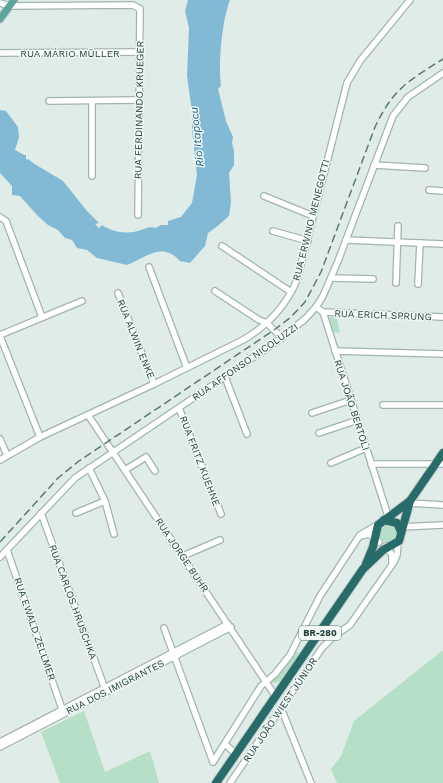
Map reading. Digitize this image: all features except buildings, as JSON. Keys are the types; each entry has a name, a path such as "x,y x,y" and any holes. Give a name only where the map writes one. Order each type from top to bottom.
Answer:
{"highway":[{"path":"385,521 403,511 439,464 443,453"},
{"name":"BR-280","path":"216,783 363,569 384,542 401,528 403,511"},
{"path":"385,521 401,528"},
{"name":"BR-280","path":"363,569 384,542 385,521"}],"main road":[{"path":"0,18 12,3"}],"street":[{"name":"RUA ERWINO MENEGOTTI","path":"0,460 40,437 154,384 243,340 267,323 291,292 297,280 347,83 360,61 410,0"},
{"path":"0,3 12,3"},
{"name":"RUA FERDINANDO KRUEGER","path":"12,3 133,5 138,7 141,12 138,215"},
{"name":"RUA MÁRIO MÜLLER","path":"0,53 140,52"},
{"name":"RUA AFFONSO NICOLUZZI","path":"0,557 68,484 89,468 282,338 298,326 316,307 331,278 390,123 400,106 417,90 443,73"},
{"path":"50,101 140,100"},
{"path":"92,101 92,176"},
{"path":"374,165 425,168"},
{"path":"429,190 443,191"},
{"path":"264,196 313,216"},
{"path":"2,217 42,318"},
{"path":"396,283 398,226"},
{"path":"273,231 308,241"},
{"path":"346,240 443,244"},
{"path":"418,284 420,243"},
{"path":"222,246 291,292"},
{"path":"149,267 187,368"},
{"path":"331,278 373,279"},
{"path":"215,291 254,318 267,323 282,338"},
{"name":"RUA ALWIN ENKE","path":"118,293 154,384"},
{"path":"40,437 0,335 82,301"},
{"path":"316,307 323,312"},
{"name":"RUA ERICH SPRUNG","path":"323,312 443,317"},
{"name":"RUA JOÃO BERTOLI","path":"323,312 385,506 385,521"},
{"path":"335,351 443,354"},
{"path":"225,377 247,434"},
{"path":"312,413 351,400"},
{"path":"383,405 443,405"},
{"name":"RUA FRITZ KUEHNE","path":"179,408 220,514"},
{"name":"RUA JORGE BUHR","path":"88,415 276,697"},
{"path":"319,433 358,420"},
{"path":"0,439 7,456"},
{"path":"331,464 366,449"},
{"path":"125,470 146,457 155,471"},
{"path":"371,464 439,464"},
{"path":"89,468 105,501 114,534"},
{"path":"76,513 105,501"},
{"path":"410,502 421,505 443,505"},
{"path":"385,506 390,509 403,511 409,522 414,526"},
{"name":"RUA CARLOS HRUSCHKA","path":"41,513 105,690"},
{"path":"164,628 213,762 239,718 261,686 275,674 290,655 320,596 358,538 365,531 385,521"},
{"path":"401,528 443,525"},
{"path":"358,538 369,534 384,542 392,555 392,565"},
{"path":"183,556 220,540"},
{"name":"RUA JOÃO WIEST JÚNIOR","path":"230,783 322,648 333,637 350,625 392,565 397,555 384,542"},
{"name":"RUA EWALD ZELLMER","path":"7,550 62,709"},
{"name":"RUA DOS IMIGRANTES","path":"0,746 229,626"},
{"name":"RUA DOS IMIGRANTES","path":"0,742 62,709 105,690"},
{"path":"282,708 310,783"},
{"path":"225,744 236,754"},
{"path":"228,766 237,772"}],"green space":[{"path":"330,317 337,317 340,333 332,332 329,320"},
{"path":"384,524 392,524 397,529 395,540 392,542 384,542 379,537 379,529"},
{"path":"293,650 300,653 280,681 273,683 271,681"},
{"path":"443,650 443,783 337,783 331,769 341,756 354,721"},
{"path":"84,711 105,772 150,751 159,783 60,783 41,732"}],"water":[{"name":"Rio Itapocu","path":"188,0 230,0 221,43 221,86 218,89 226,121 233,137 232,143 234,151 234,165 229,173 231,202 229,216 208,233 205,246 190,263 180,261 167,252 147,255 127,265 97,258 87,250 77,248 72,240 65,238 58,230 48,225 20,196 12,195 12,186 0,173 0,110 6,111 18,127 19,137 15,150 26,155 26,160 28,159 63,181 87,211 99,223 95,224 99,228 102,225 115,231 136,232 152,227 156,228 161,225 168,225 168,221 181,217 192,203 197,175 192,129 192,112 187,76 189,28 185,11"}],"railway":[{"path":"0,542 58,478 79,461 274,330 291,317 305,302 321,272 375,127 388,103 411,80 443,59"}]}
